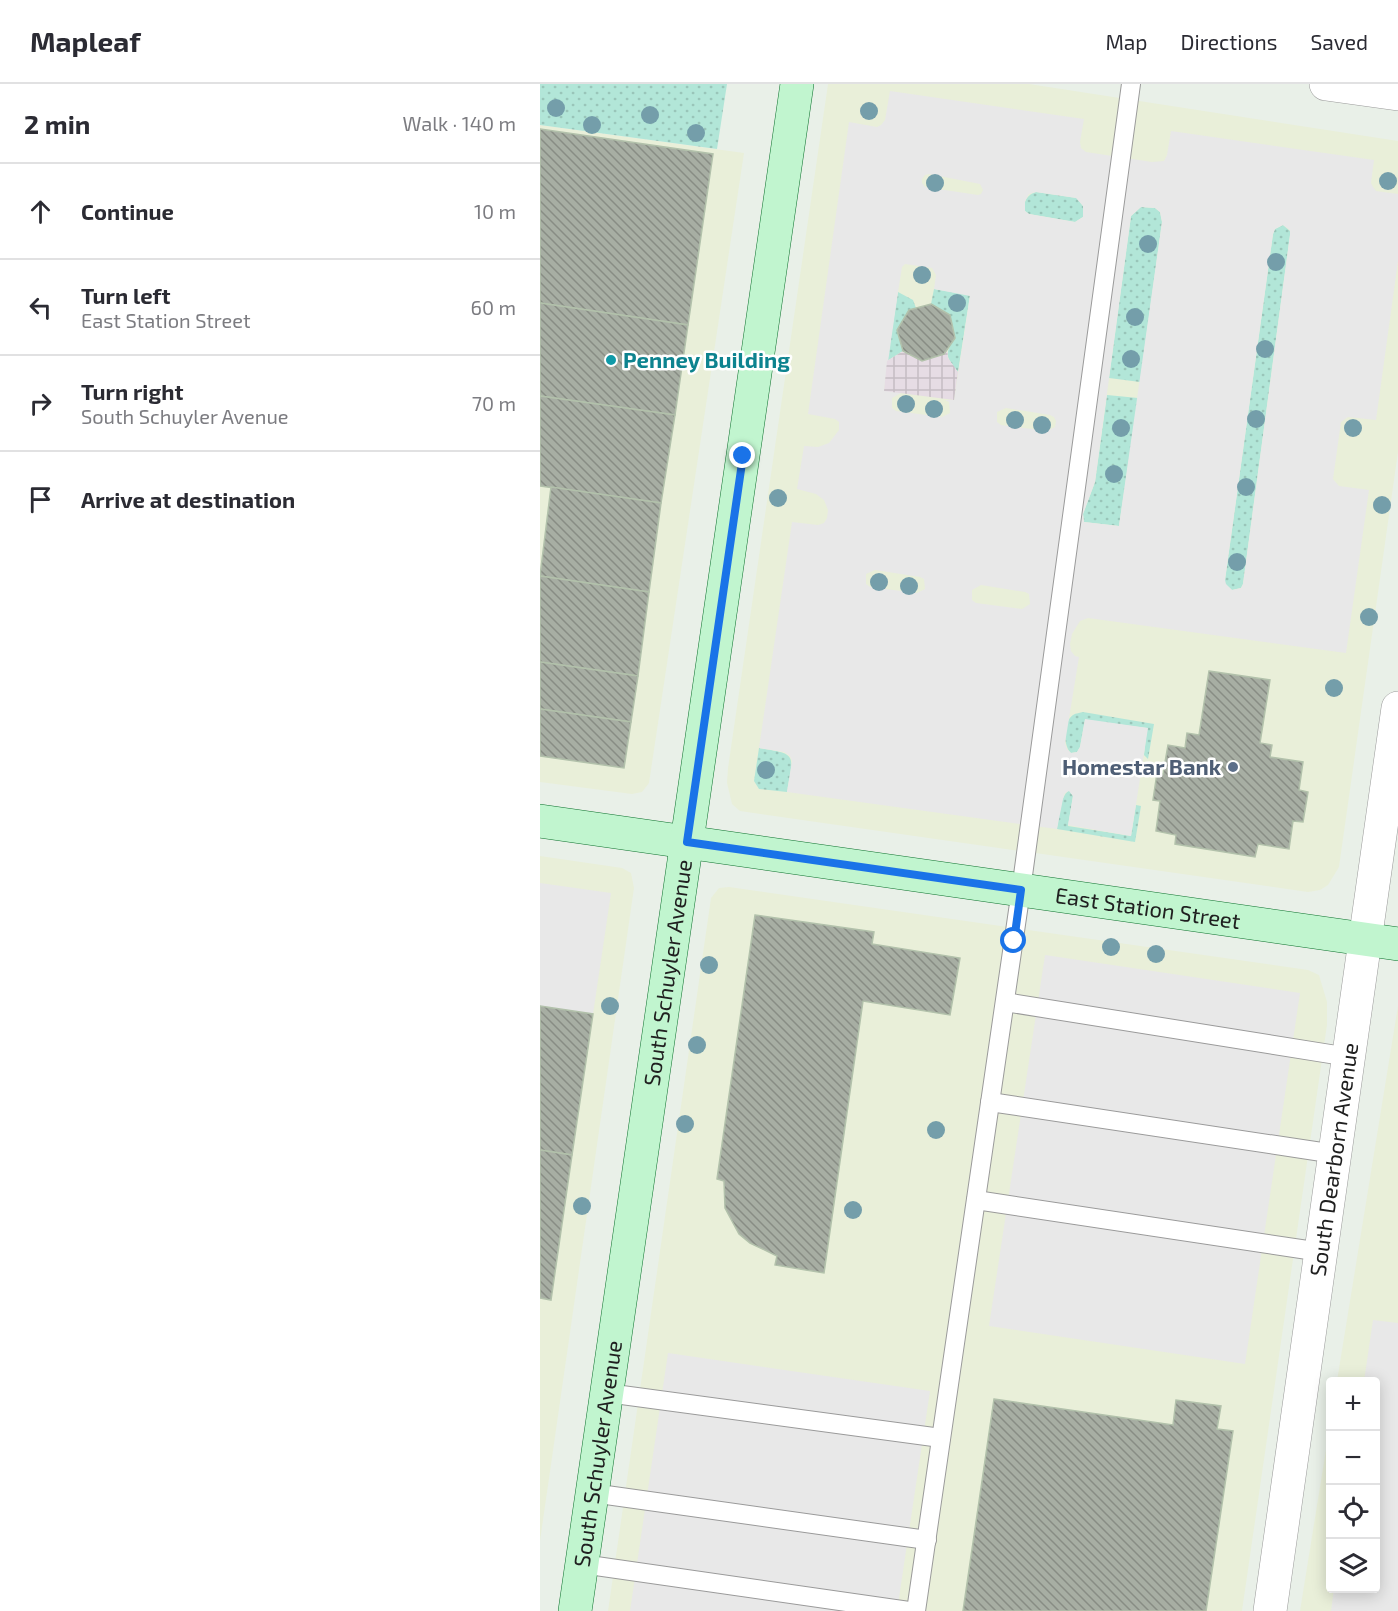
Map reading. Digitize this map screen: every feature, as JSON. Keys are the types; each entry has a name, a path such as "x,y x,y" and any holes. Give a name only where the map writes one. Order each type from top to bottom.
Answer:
{"street":[{"name":"South Schuyler Avenue","path":"575,1611 797,84"},
{"path":"1326,84 1398,94"},
{"name":"South Dearborn Avenue","path":"1270,1611 1398,708"},
{"name":"East Station Street","path":"540,821 1398,944"}],"lane":[{"path":"916,1611 1021,890 1131,84"},
{"path":"1005,1002 1349,1057"},
{"path":"990,1102 1335,1154"},
{"path":"976,1200 1321,1252"},
{"path":"607,1393 941,1438"},
{"path":"592,1493 927,1539"},
{"path":"582,1564 909,1611"}],"shaded area":[{"path":"540,84 727,84 717,149 540,125"},
{"path":"828,84 1029,84 1398,141 1398,452 1339,867 1328,885 1320,890 1308,892 740,811 732,804 727,783 728,768"},
{"path":"890,91 1084,119 1080,142 1081,148 1086,152 1152,162 1164,161 1171,131 1374,160 1371,183 1373,187 1376,191 1398,194 1398,261 1376,420 1348,417 1341,422 1333,479 1339,486 1369,490 1346,653 1088,618 1080,621 1072,634 1071,651 1079,657 1065,743 1067,749 1071,753 1077,752 1080,747 1085,719 1148,728 1131,836 1068,825 1073,796 1069,791 1065,793 1063,799 1057,829 787,792 792,761 790,756 784,752 759,748 792,522 818,525 824,523 827,518 828,510 824,500 816,494 797,489 804,446 818,447 829,443 839,430 839,422 835,419 808,414 849,122 877,127 885,120","holes":["929,174 980,184 983,190 978,195 925,187 922,179","1036,192 1076,198 1083,206 1083,217 1075,222 1029,214 1025,211 1025,201 1029,194","1141,207 1155,208 1160,212 1162,222 1119,526 1084,522 1083,514 1095,482 1131,216","1283,225 1290,230 1243,584 1241,588 1232,590 1225,580 1275,229","905,264 932,268 936,275 934,289 970,296 954,400 945,400 949,402 950,413 942,417 896,411 892,408 892,398 901,393 884,390 902,267","1006,408 1050,415 1056,421 1055,427 1047,431 1001,425 997,422 997,412","875,570 920,577 924,579 925,589 917,593 870,587 866,584 866,574","981,585 1025,592 1029,594 1030,604 1022,609 976,603 972,600 972,590"]},
{"path":"540,125 744,153 649,783 642,792 632,794 540,782"},
{"path":"1036,192 1077,198 1083,206 1083,217 1075,222 1029,214 1025,211 1025,201"},
{"path":"1141,207 1155,208 1160,212 1162,222 1140,382 1109,378 1131,216"},
{"path":"1283,225 1290,231 1290,235 1243,584 1241,588 1232,590 1225,584 1225,580 1273,234 1275,229"},
{"path":"934,289 970,295 958,372 948,355 955,337 950,315 931,304"},
{"path":"898,292 913,300 916,308 909,310 897,330 903,351 887,361"},
{"path":"947,350 948,358 958,372 954,400 884,391 887,361 903,351 922,361 944,354"},
{"path":"1107,395 1138,398 1119,526 1084,522 1083,514 1095,482"},
{"path":"1083,712 1154,724 1148,759 1144,755 1147,728 1085,720 1080,747 1077,752 1071,753 1065,740 1067,723 1073,715"},
{"path":"759,748 781,752 790,758 791,770 787,792 759,789 754,781"},
{"path":"1069,790 1073,796 1068,826 1131,836 1136,805 1141,806 1135,842 1057,829 1061,803"},
{"path":"540,856 622,868 631,873 634,888 540,1541"},
{"path":"540,883 611,893 593,1014 540,1006"},
{"path":"729,887 1308,970 1319,975 1327,1002 1327,1025 1242,1611 608,1611 711,898 719,888"},
{"path":"1045,955 1300,993 1245,1364 989,1326"},
{"path":"1398,1006 1398,1611 1300,1611 1326,1450 1326,1593 1380,1593 1380,1377 1338,1377"},
{"path":"1373,1320 1398,1323 1398,1611 1331,1611 1333,1593 1380,1593 1380,1377 1365,1377"},
{"path":"668,1353 930,1391 897,1611 630,1611"}],"building":[{"path":"540,129 713,154 688,325 540,303"},
{"name":"Penney Building","path":"540,303 688,325 675,415 540,396"},
{"path":"931,304 950,315 955,338 944,354 922,361 903,351 897,330 909,310"},
{"path":"540,396 675,415 661,503 540,486"},
{"path":"551,487 661,503 649,592 540,576"},
{"path":"540,576 649,592 638,676 540,662"},
{"path":"540,662 638,676 631,722 540,709"},
{"name":"Homestar Bank","path":"1209,671 1270,680 1260,743 1272,745 1270,757 1303,762 1299,790 1308,792 1303,822 1293,821 1289,849 1258,844 1255,857 1175,844 1176,835 1156,831 1160,801 1153,800 1157,773 1163,774 1168,745 1185,748 1187,733 1199,735"},
{"path":"540,709 631,722 624,768 540,756"},
{"path":"755,915 874,932 872,944 960,958 950,1015 863,1001 824,1273 775,1265 777,1256 750,1243 739,1234 725,1208 724,1181 717,1179"},
{"path":"540,1006 593,1014 572,1155 540,1150"},
{"path":"540,1150 572,1155 551,1300 540,1298"},
{"path":"994,1399 1173,1425 1176,1400 1221,1406 1217,1429 1233,1431 1206,1611 963,1611"}],"place":[{"name":"Penney Building","path":"611,360"},
{"name":"Homestar Bank","path":"1233,767"}],"route":[{"path":"743,456 687,842 1021,890 1014,941"}]}
